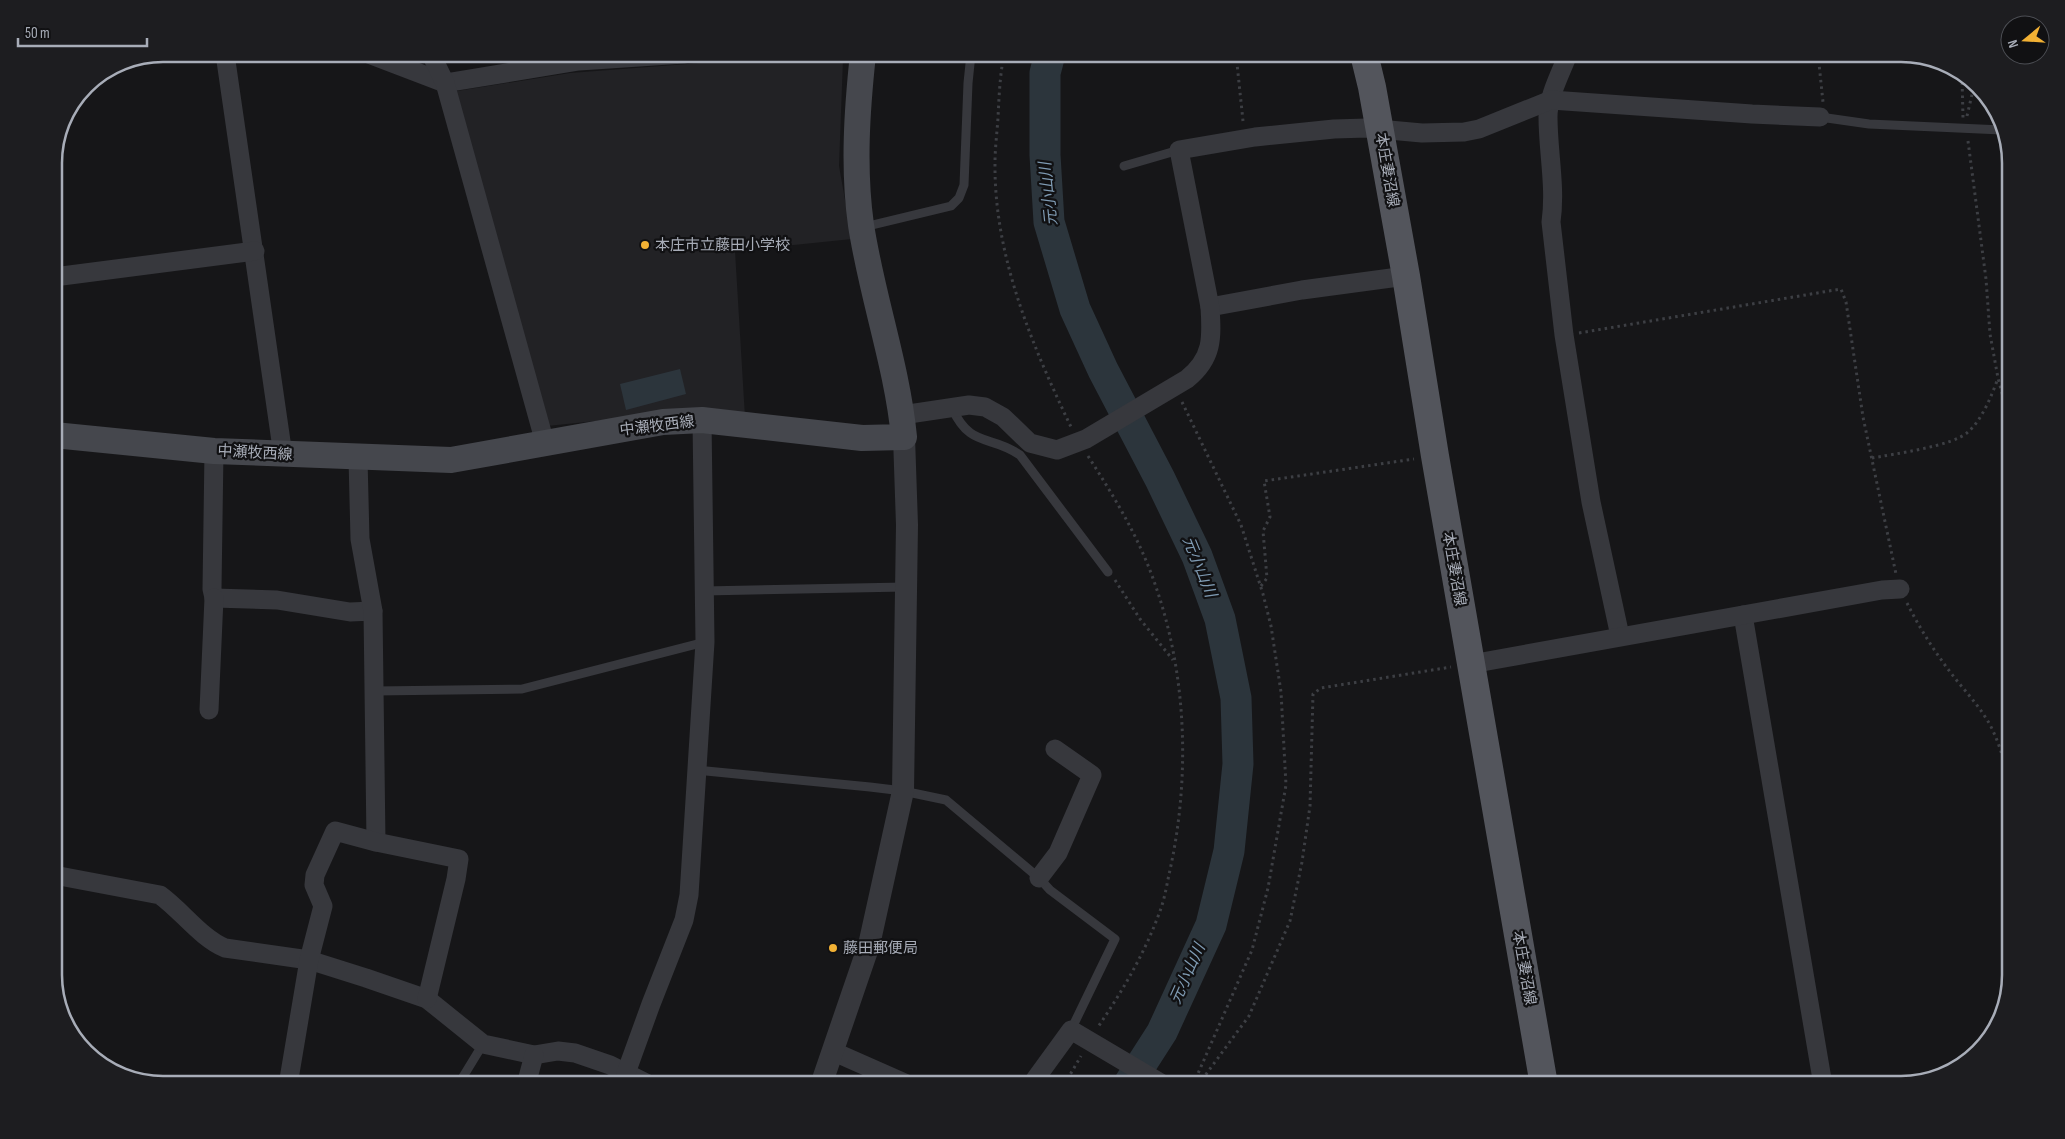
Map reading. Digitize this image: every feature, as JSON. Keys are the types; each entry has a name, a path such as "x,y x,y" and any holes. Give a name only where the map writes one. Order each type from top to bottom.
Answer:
{"main road":[{"name":"本庄妻沼線","path":"1366,62 1406,276 1435,456 1542,1076"},
{"path":"862,63 857,129 858,194 861,227 896,375 903,426"},
{"name":"中瀬牧西線","path":"63,436 214,451 358,458 452,460 663,422 702,420 862,438 903,426"}],"street":[{"path":"1565,62 1551,100 1548,115 1554,204 1551,222 1564,335 1591,502 1620,636"},
{"path":"226,63 283,454"},
{"path":"392,63 445,83 563,63"},
{"path":"435,63 445,83 545,444"},
{"path":"824,1076 870,945 904,791 907,516 903,426 952,407 969,405 985,407 1003,417 1030,443 1057,450 1081,440 1196,371 1204,361 1210,346 1212,332 1210,307 1179,150 1245,139 1334,130 1434,133 1479,129 1551,100 1820,117"},
{"path":"63,276 255,251"},
{"path":"1210,307 1302,290 1406,276"},
{"path":"626,1073 650,1004 684,920 691,872 705,642 702,420"},
{"path":"209,710 214,598 212,588 214,451"},
{"path":"358,458 360,539 373,612 376,842"},
{"path":"1471,664 1882,590 1900,589"},
{"path":"214,598 277,600 350,612 373,612"},
{"path":"1743,615 1821,1076"},
{"path":"1039,878 1058,853 1092,775 1055,749"},
{"path":"293,1076 309,960 323,906 314,885 315,875 335,831 376,842 459,859 456,879 427,999"},
{"path":"63,877 160,894 214,943 225,948 309,960 427,999 483,1044 534,1054 558,1051 575,1053 610,1065 632,1076"},
{"path":"1038,1076 1071,1030 1090,1045 1147,1076"},
{"path":"832,1051 889,1076"},
{"path":"528,1076 534,1054"}],"lane":[{"path":"861,227 950,206 959,198 964,185 966,161 970,63"},
{"path":"1820,117 1869,124 1996,130"},
{"path":"1124,166 1179,150"},
{"path":"952,407 959,423 971,434 982,440 1010,448 1020,455 1108,572"},
{"path":"704,591 905,587"},
{"path":"375,690 522,689 705,642"},
{"path":"696,770 904,791 946,800 1039,878 1050,890 1115,939 1071,1030"},
{"path":"463,1076 483,1044"}],"path":[{"path":"1237,62 1245,139"},
{"path":"1819,62 1823,105 1820,117"},
{"path":"1003,63 995,164 1000,217 1010,267 1022,311 1042,365 1081,440 1119,504 1146,560 1164,611 1175,662 1183,739 1180,810 1174,849 1163,900 1151,936 1136,969 1070,1076"},
{"path":"1962,83 1961,103 1964,129 1969,144 1986,280 1990,334 2002,393"},
{"path":"1964,129 1972,92"},
{"path":"1564,335 1841,289 1846,302 1864,417 1900,589 1915,619 1953,675 1975,701 1989,723 2002,754"},
{"path":"1872,458 1938,445 1968,433 1991,401 1998,378"},
{"path":"1172,387 1210,457 1241,525 1261,586 1271,626 1281,692 1286,785 1268,888 1252,950 1197,1076"},
{"path":"1261,586 1267,578 1263,531 1270,517 1264,481 1435,456"},
{"path":"1108,572 1140,619 1175,662"},
{"path":"1205,1076 1250,1016 1290,921 1302,862 1310,806 1313,694 1321,688 1471,664"}],"shaded area":[{"name":"本庄市立藤田小学校","path":"704,63 843,63 839,166 852,239 735,251 745,417 694,411 547,426 454,98 457,91 570,73"},
{"path":"680,369 686,394 626,410 620,384"}],"waterway":[{"name":"元小山川","path":"1048,62 1045,73 1045,155 1049,222 1075,309 1103,370 1160,479 1197,556 1220,619 1236,698 1238,764 1229,851 1211,925 1162,1032 1134,1076"}],"place":[{"name":"本庄市立藤田小学校","path":"645,245"},
{"name":"藤田郵便局","path":"833,948"}]}
